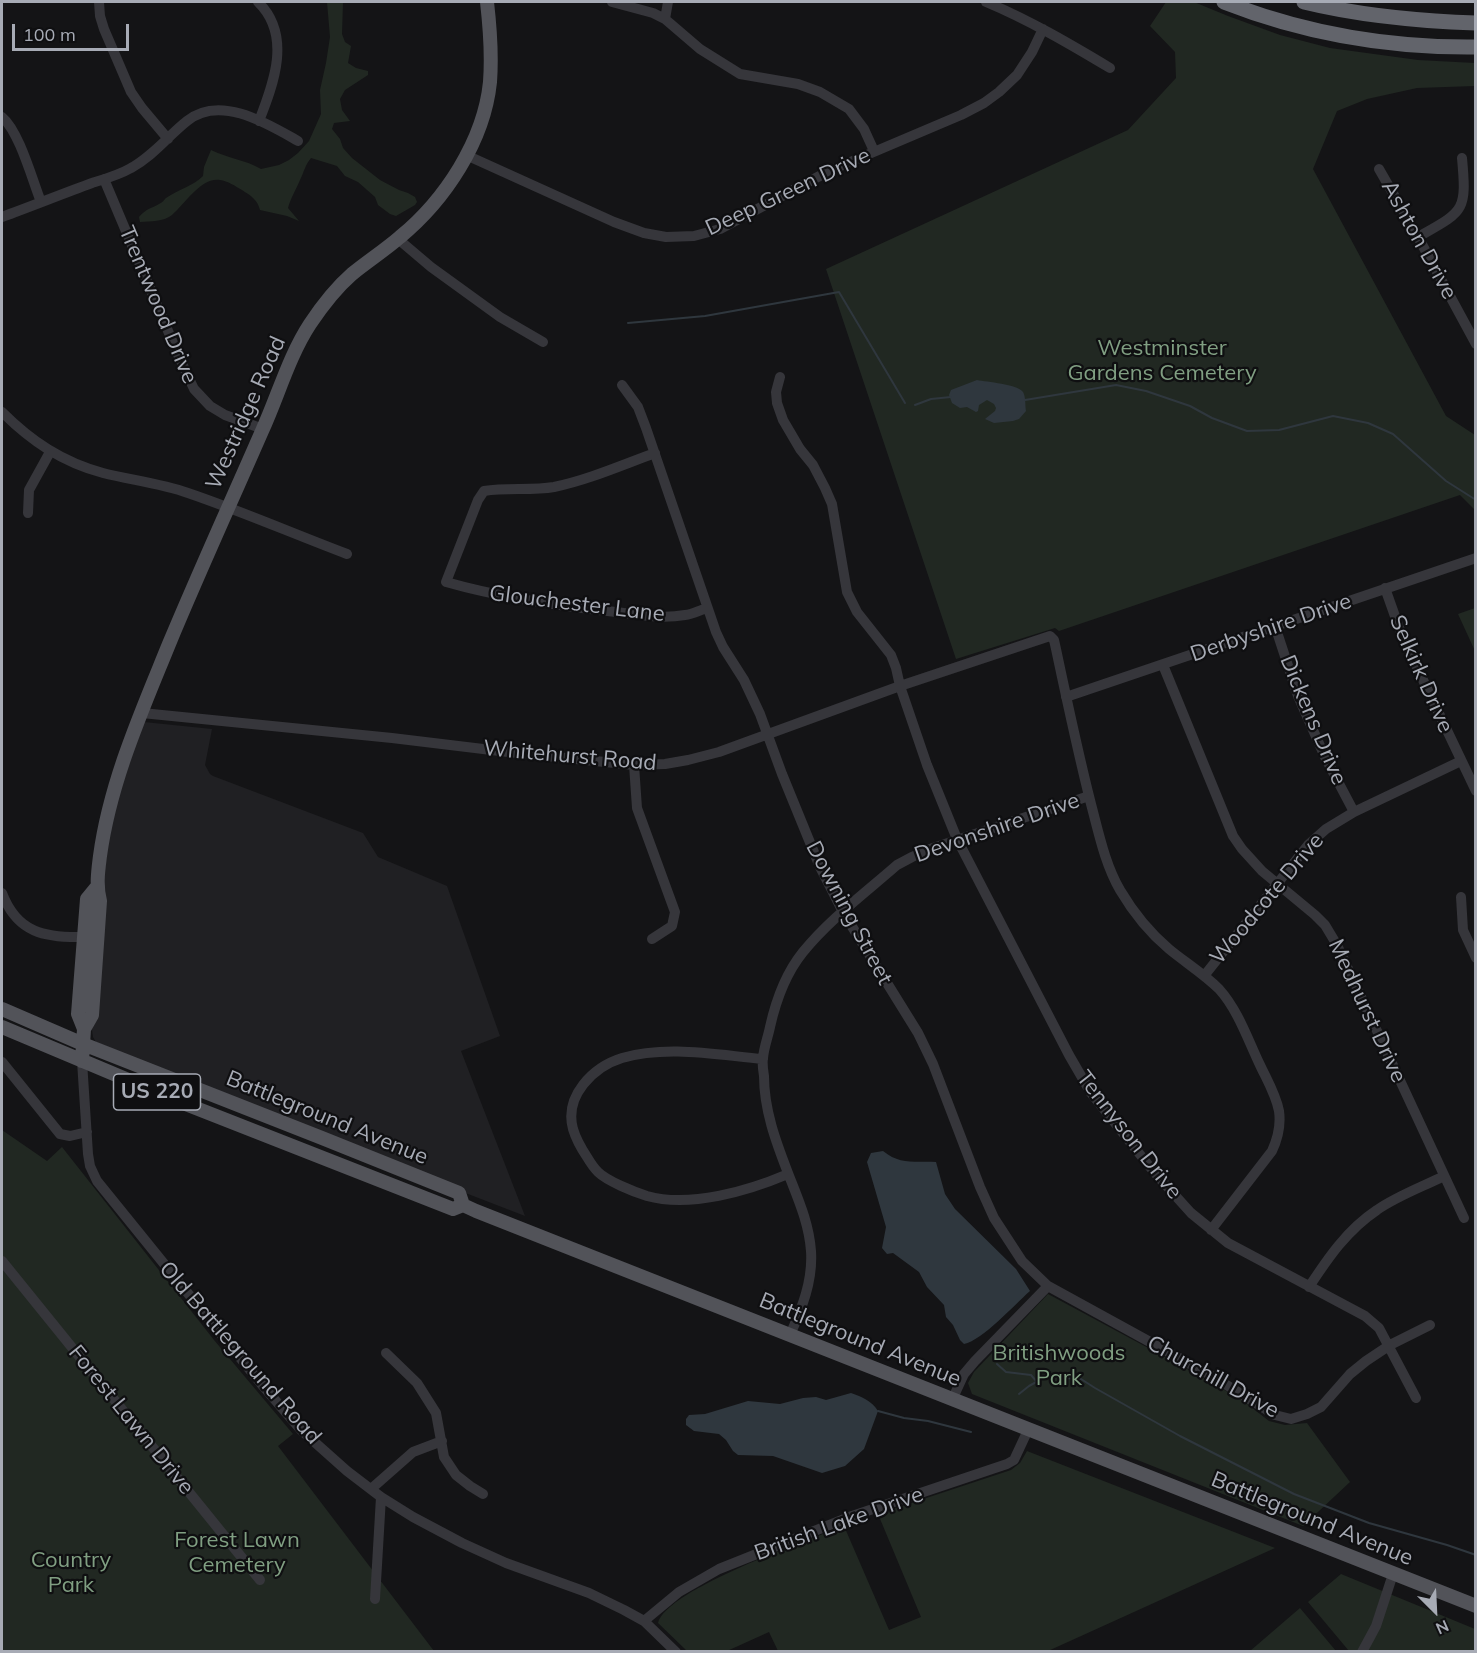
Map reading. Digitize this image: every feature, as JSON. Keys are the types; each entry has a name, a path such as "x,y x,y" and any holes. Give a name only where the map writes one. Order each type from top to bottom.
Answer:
{"highway":[{"path":"1224,2 1273,18 1341,35 1395,43 1454,48 1476,47"},
{"path":"1304,2 1385,18 1476,23"}],"main road":[{"name":"Westridge Road","path":"84,1029 92,1015 100,901 96,888 103,837 121,766 156,676 299,343 323,305 351,275 398,239 434,205 466,155 479,127 490,84 491,31 487,2"},
{"name":"Westridge Road","path":"82,1061 84,1029 78,1014 87,899 96,888"},
{"name":"Battleground Avenue","path":"2,1009 83,1044 459,1193 464,1205"},
{"name":"Battleground Avenue","path":"2,1027 294,1147 453,1209 464,1205 1476,1606"},
{"path":"294,1147 306,1143 330,1150 337,1144"}],"street":[{"path":"99,2 104,29 131,92 168,139"},
{"path":"258,2 270,16 277,38 278,51 274,79 259,121"},
{"path":"612,2 653,13 665,19 700,49 740,74 798,84 820,92 849,109 864,129 874,151"},
{"path":"665,19 668,2"},
{"path":"986,2 1044,29 1110,68"},
{"name":"Deep Green Drive","path":"466,155 614,222 644,233 666,237 694,236 720,229 829,171 984,103 1017,75 1044,29"},
{"path":"2,217 128,170 139,164 188,120 207,111 235,112 259,121 298,141"},
{"path":"2,117 14,133 41,202"},
{"path":"1418,237 1451,218 1459,210 1464,199 1462,158"},
{"name":"Ashton Drive","path":"1379,169 1472,329 1476,344"},
{"name":"Trentwood Drive","path":"104,179 194,389 210,406 263,429"},
{"path":"398,239 431,267 500,317 543,342"},
{"name":"Tennyson Drive","path":"780,377 776,392 783,420 800,449 813,465 832,504 847,592 857,612 891,655 927,765 957,839 1091,1093 1176,1196 1211,1230 1228,1243 1365,1316 1379,1328 1416,1398"},
{"name":"Downing Street","path":"622,385 638,407 723,648 753,698 820,867 843,912 918,1033 933,1064 994,1218 1022,1261 1048,1286"},
{"path":"2,412 19,429 50,452 73,464 185,492 347,555"},
{"path":"28,513 29,490 50,452"},
{"name":"Glouchester Lane","path":"655,453 554,487 484,491 478,500 446,582 483,593 511,598 659,617 685,615 707,608"},
{"name":"Derbyshire Drive","path":"1066,697 1476,558"},
{"name":"Selkirk Drive","path":"1385,588 1402,636 1476,791"},
{"name":"Dickens Drive","path":"1275,626 1286,664 1303,707 1325,757 1354,812"},
{"name":"Whitehurst Road","path":"142,713 392,738 508,753 634,765 665,764 719,752 900,686 1050,636 1054,640 1066,697"},
{"name":"Medhurst Drive","path":"1163,665 1233,836 1252,861 1276,884 1315,915 1337,945 1464,1218"},
{"path":"1066,697 1078,757 1105,858 1114,880 1127,901 1156,937 1227,998 1276,1100 1280,1119 1277,1140 1272,1151 1211,1230"},
{"name":"Woodcote Drive","path":"1204,976 1308,844 1326,829 1354,812 1461,761"},
{"path":"634,765 637,808 675,912 672,926 652,939"},
{"name":"Devonshire Drive","path":"790,1335 801,1311 807,1290 811,1254 806,1218 770,1120 764,1091 763,1059 780,992 790,972 802,953 843,912 897,865 957,839 1089,796"},
{"path":"2,893 19,921 36,933 69,938 84,937"},
{"path":"1461,897 1463,930 1476,958"},
{"path":"763,1059 672,1052 620,1059 601,1067 585,1081 572,1104 572,1127 580,1147 598,1173 648,1196 676,1199 704,1198 761,1186 788,1174"},
{"name":"Westridge Road","path":"82,1061 87,1132"},
{"path":"2,1062 60,1134 70,1136 87,1132"},
{"name":"Old Battleground Road","path":"87,1132 88,1154 97,1181 263,1386 295,1422 347,1471 381,1497 462,1543 513,1565 590,1593 624,1610 644,1622 676,1652"},
{"path":"1309,1287 1333,1251 1363,1221 1378,1209 1444,1176"},
{"name":"Forest Lawn Drive","path":"2,1261 260,1580"},
{"path":"952,1400 964,1374 1048,1286"},
{"name":"Churchill Drive","path":"1048,1286 1212,1376 1275,1415 1291,1419 1321,1407 1350,1374 1366,1360 1430,1325"},
{"path":"386,1353 417,1383 436,1413 444,1457 456,1476 483,1494"},
{"name":"British Lake Drive","path":"644,1622 679,1592 719,1569 852,1516 1007,1464 1014,1460 1028,1430"},
{"path":"371,1489 413,1452 442,1441"},
{"path":"375,1599 381,1497"},
{"path":"1362,1652 1376,1626 1393,1574"}],"shaded area":[{"path":"977,380 1020,389 1024,394 1026,411 1019,419 994,423 985,419 996,408 987,400 979,405 976,412 967,407 960,408 952,403 949,395 951,390"},
{"path":"144,722 212,729 205,765 210,774 363,833 378,857 447,886 500,1036 461,1051 525,1216 357,1151 96,1042 92,1030 107,847 121,783"},
{"path":"883,1151 901,1160 936,1162 945,1194 955,1209 1016,1269 1030,1291 989,1329 972,1341 964,1344 960,1340 953,1325 946,1317 944,1305 927,1287 919,1272 893,1253 887,1254 882,1248 886,1227 867,1162 871,1153"},
{"path":"851,1393 870,1402 878,1411 864,1449 845,1466 822,1473 773,1456 738,1455 719,1434 694,1431 686,1425 689,1415 705,1414 748,1401 780,1404 803,1398 816,1397 826,1400"}],"green space":[{"path":"327,2 343,2 342,34 345,42 351,46 348,63 368,71 368,75 345,90 340,99 342,110 350,121 334,123 332,129 352,158 380,180 415,197 417,202 415,205 396,216 390,214 378,205 375,197 358,182 345,176 337,166 311,158 288,208 299,221 260,210 251,196 226,181 213,180 194,192 172,215 157,221 140,222 139,217 144,212 203,176 211,150 261,169 289,160 309,141 321,114 320,90 330,37"},
{"name":"Westminster Gardens Cemetery","path":"1166,2 1194,2 1280,35 1330,48 1418,60 1475,63 1475,86 1417,88 1367,99 1337,111 1313,169 1446,416 1475,435 1475,510 1460,495 1059,631 1055,628 956,659 826,269 1128,130 1176,78 1175,52 1150,26"},
{"path":"1476,608 1475,651 1458,614"},
{"name":"Forest Lawn Cemetery","path":"2,1130 47,1161 62,1147 214,1340 293,1434 278,1446 434,1651 2,1651"},
{"name":"Britishwoods Park","path":"1048,1294 1242,1400 1269,1421 1285,1425 1307,1423 1350,1482 1303,1526 972,1394 968,1383 974,1372"},
{"path":"1027,1451 1275,1548 1048,1651 778,1651 769,1632 727,1651 687,1651 658,1623 667,1610 686,1595 712,1581 772,1554 844,1526 889,1630 921,1617 878,1514 1011,1470 1020,1463"},
{"path":"1341,1574 1475,1629 1475,1651 1349,1651 1308,1602"},
{"path":"1300,1608 1336,1651 1250,1651"}],"waterway":[{"path":"628,323 705,316 839,292 905,403"},
{"path":"1025,400 1116,385 1146,391 1190,406 1212,418 1247,431 1279,430 1333,416 1368,423 1393,434 1446,481 1476,500"},
{"path":"915,405 931,399 951,397"},
{"path":"997,1364 1006,1372 1031,1375 1037,1382"},
{"path":"1019,1394 1049,1375 1081,1379 1180,1436 1294,1494 1369,1523 1476,1555"},
{"path":"878,1411 971,1432"}],"park label":[{"name":"Country Park","path":"71,1572"}]}
